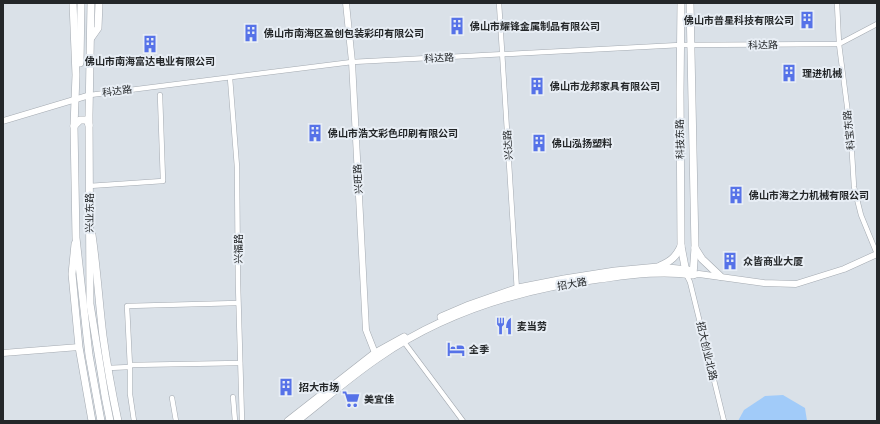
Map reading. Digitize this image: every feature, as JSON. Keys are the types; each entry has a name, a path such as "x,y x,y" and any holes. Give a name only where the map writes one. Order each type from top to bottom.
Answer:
{"main road":[{"path":"73,3 76,75 74,126 76,238 89,355 101,421"},
{"path":"76,75 80,72 81,3"},
{"name":"兴业东路","path":"91,3 89,124 90,304 104,396 110,421"},
{"path":"91,38 98,28 99,3"},
{"name":"科技东路","path":"681,3 681,246 691,274"},
{"path":"690,3 695,248 691,274"},
{"path":"74,126 80,120 87,120 89,124"},
{"path":"89,218 96,262 103,335 118,421"},
{"path":"76,238 72,274 79,347 92,421"},
{"path":"658,267 671,261 677,255 681,246"},
{"path":"695,248 702,259 720,276"},
{"name":"招大路","path":"288,421 377,355 437,318 469,305 517,291 615,271 658,267 691,274"},
{"name":"招大路","path":"297,421 377,355 436,324 517,291 646,273 691,274"}],"street":[{"name":"兴旺路","path":"346,3 352,62 366,330 377,355"},
{"name":"兴达路","path":"499,3 517,291"},
{"name":"科宝东路","path":"837,3 839,44 850,137 854,187 861,215 877,254"},
{"name":"科达路","path":"3,122 75,98 90,95 352,62 680,45 839,44 877,24"},
{"name":"兴福路","path":"230,78 237,167 238,302 242,421"},
{"path":"89,186 163,181 160,95"},
{"name":"招大路","path":"691,274 720,276 764,283 796,284 844,269 877,254"},
{"name":"招大创业北路","path":"691,274 724,421"},
{"path":"134,421 130,394 127,306 238,302"},
{"path":"404,342 463,421"},
{"path":"3,353 79,347"},
{"path":"108,368 240,362"},
{"path":"233,397 235,421"},
{"path":"172,398 176,421"}],"shaded area":[{"path":"783,395 805,408 807,421 738,421 744,410 765,396"}],"place":[{"name":"佛山市普星科技有限公司","path":"807,20"},
{"name":"佛山市耀锋金属制品有限公司","path":"457,26"},
{"name":"佛山市南海区盈创包装彩印有限公司","path":"251,33"},
{"name":"佛山市南海富达电业有限公司","path":"150,44"},
{"name":"理进机械","path":"789,73"},
{"name":"佛山市龙邦家具有限公司","path":"537,86"},
{"name":"佛山市浩文彩色印刷有限公司","path":"315,133"},
{"name":"佛山泓扬塑料","path":"539,143"},
{"name":"佛山市海之力机械有限公司","path":"736,195"},
{"name":"众皆商业大厦","path":"730,261"},
{"name":"麦当劳","path":"504,326"},
{"name":"全季","path":"456,349"},
{"name":"招大市场","path":"286,387"},
{"name":"美宜佳","path":"351,399"}]}
